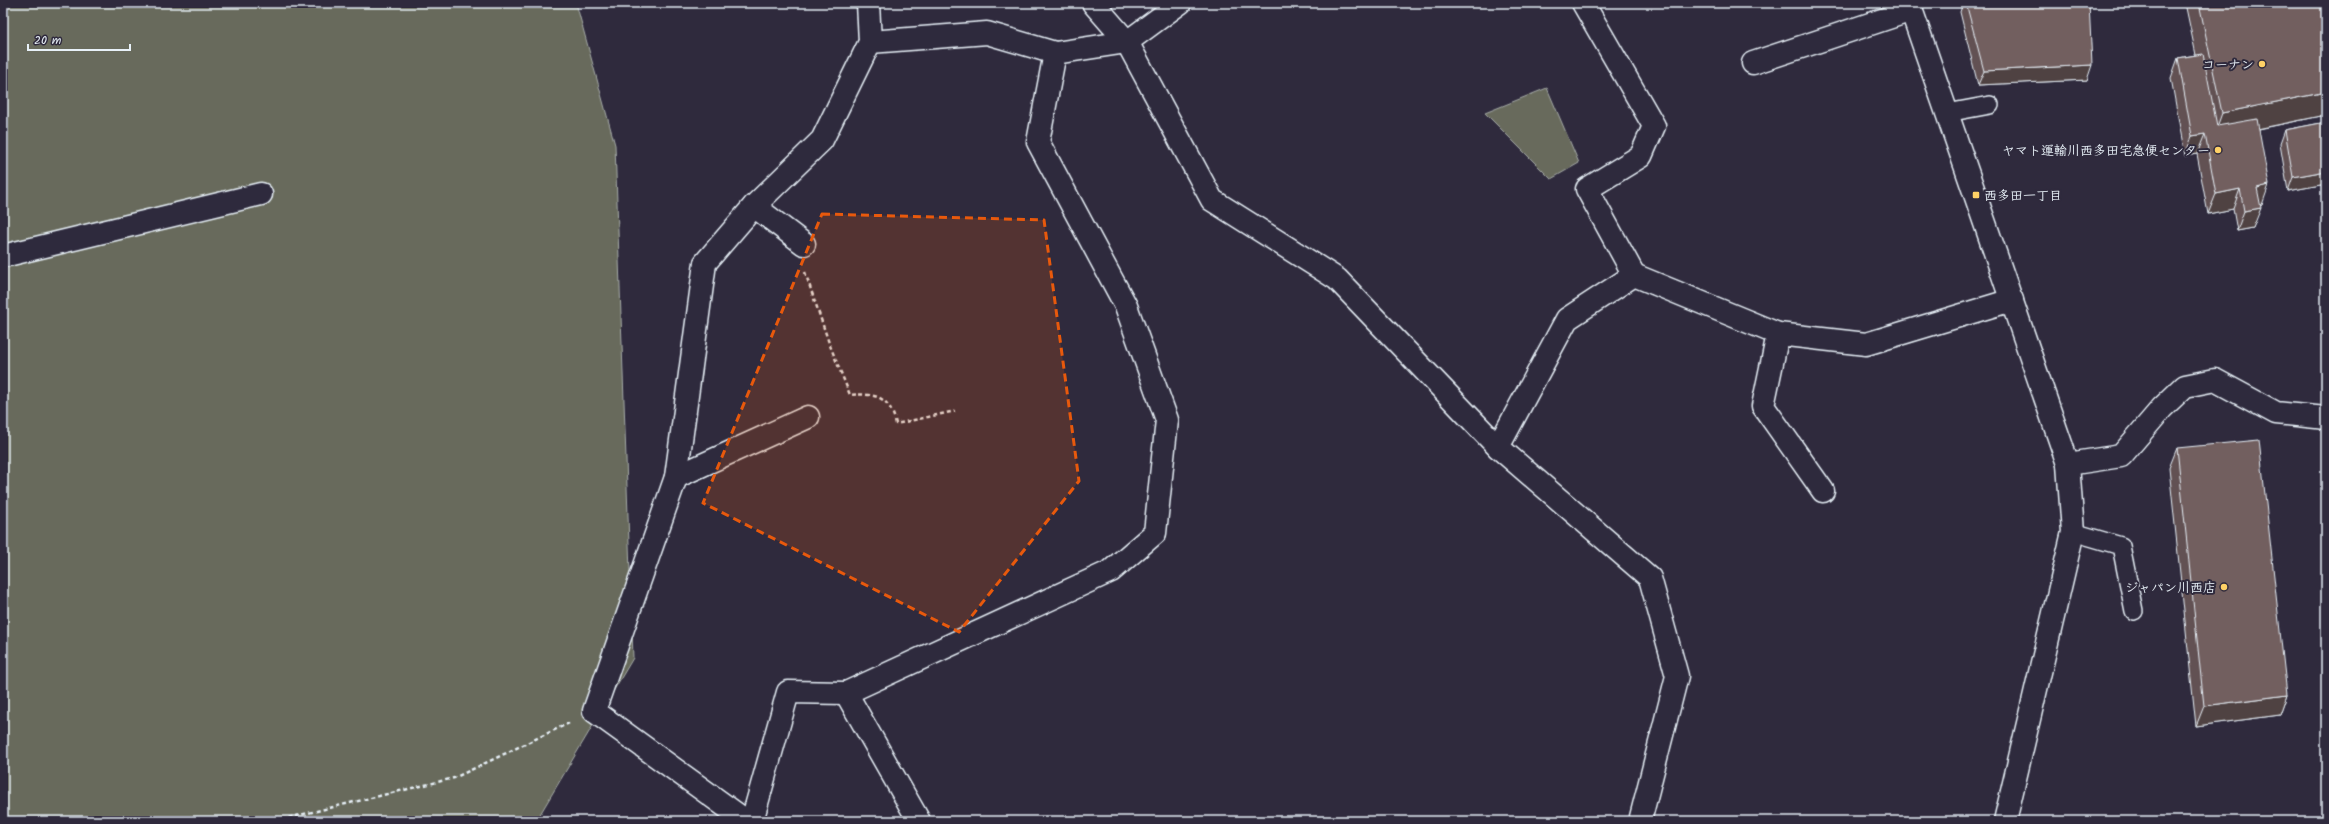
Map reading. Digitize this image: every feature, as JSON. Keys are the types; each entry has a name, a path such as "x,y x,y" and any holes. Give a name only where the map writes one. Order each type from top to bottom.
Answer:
{"street":[{"path":"746,821 594,711 676,477 705,263 754,206 822,140 870,42 868,3"},
{"path":"1092,3 1127,42 1212,200 1337,280 1498,447 1650,578 1677,676 1640,821"},
{"path":"870,42 987,33 1055,53 1127,42 1180,3"},
{"path":"1583,3 1654,126 1641,156 1587,189 1634,275 1778,334 1866,344 2012,300"},
{"path":"1753,63 1910,6 2068,464 2073,532 2005,821"},
{"path":"752,821 788,692 846,693 1111,571 1155,533 1167,420 1126,306 1038,142 1055,53"},
{"path":"3,256 261,194"},
{"path":"754,206 804,244"},
{"path":"1498,447 1567,319 1634,275"},
{"path":"1778,334 1762,406 1823,491"},
{"path":"2068,464 2121,456 2162,408 2185,386 2215,380 2276,413 2326,421"},
{"path":"676,477 808,417"},
{"path":"846,693 919,821"}],"lane":[{"path":"1947,113 1990,105"},
{"path":"2073,532 2121,546 2134,611"}],"path":[{"path":"804,244 803,266 829,343 850,395 869,394 883,399 894,415 896,424 955,411"},
{"path":"275,821 454,778 594,711"}],"highlighted area":[{"path":"822,214 1044,220 1079,481 959,632 703,503"}],"green space":[{"path":"3,3 576,3 615,145 633,658 536,821 3,821"},
{"path":"1547,88 1579,163 1551,179 1485,113"}],"building":[{"path":"1966,3 2089,3 2092,65 1984,71"},
{"name":"コーナン","path":"2199,3 2326,3 2326,92 2222,113"},
{"path":"2203,54 2217,126 2257,119 2269,185 2257,188 2261,208 2244,211 2240,189 2216,194 2205,134 2192,136 2178,58"},
{"path":"2326,122 2326,171 2293,177 2285,130"},
{"name":"ジャパン川西店","path":"2259,440 2287,695 2204,706 2177,448"}],"place":[{"name":"コーナン","path":"2262,64"},
{"name":"ヤマト運輸川西多田宅急便センター","path":"2218,150"},
{"name":"西多田一丁目","path":"1976,195"},
{"name":"ジャパン川西店","path":"2224,587"}]}
